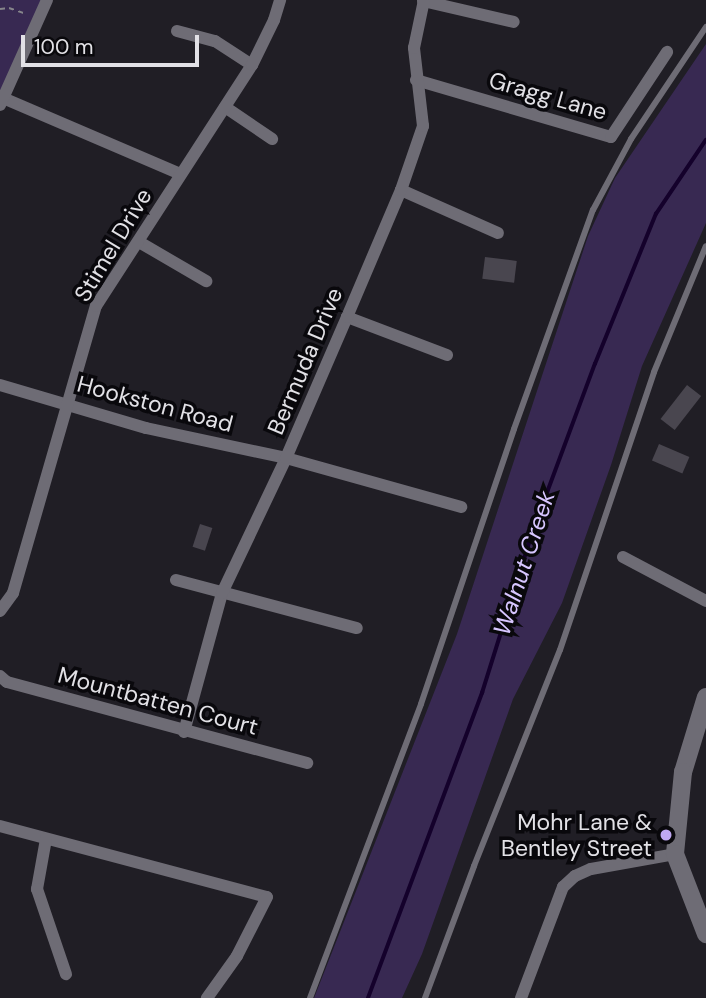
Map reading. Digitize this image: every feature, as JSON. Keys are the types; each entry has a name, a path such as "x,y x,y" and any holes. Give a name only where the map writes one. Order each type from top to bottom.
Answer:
{"street":[{"path":"47,0 1,102 180,174"},
{"name":"Stimel Drive","path":"0,611 13,593 96,306 252,65 274,20 280,0"},
{"path":"423,1 514,22"},
{"name":"Bermuda Drive","path":"184,732 222,593 286,458 347,317 401,190 423,127 414,48 423,1"},
{"path":"177,31 215,41 252,65"},
{"name":"Gragg Lane","path":"416,80 611,137 667,52"},
{"path":"225,107 272,138"},
{"path":"401,190 498,233"},
{"path":"139,242 206,281"},
{"path":"347,317 447,355"},
{"name":"Hookston Road","path":"0,385 146,428 286,458 461,507"},
{"path":"623,558 706,601"},
{"path":"176,580 356,628"},
{"name":"Mountbatten Court","path":"0,676 7,682 184,732 307,763"},
{"path":"706,697 701,725 683,772 676,854 706,934"},
{"path":"0,826 267,897 237,956 207,998"},
{"path":"46,839 37,889 65,974"},
{"path":"521,998 563,887 575,876 591,869 676,854"}],"lane":[{"path":"310,998 421,704 514,429 593,210 631,139 706,27"},
{"path":"425,998 560,650 654,372 706,246"}],"path":[{"path":"0,9 9,8 38,19"}],"shaded area":[{"path":"0,0 47,0 0,105"},
{"path":"706,44 706,223 642,366 611,465 562,603 513,699 422,954 402,998 314,998 457,634 588,236 615,178"}],"building":[{"path":"485,257 517,261 514,283 482,279"},
{"path":"687,385 701,396 675,430 661,419"},
{"path":"659,444 689,457 682,473 652,461"},
{"path":"200,524 212,528 205,551 193,547"}],"waterway":[{"name":"Walnut Creek","path":"368,998 482,693 532,533 595,364 656,214 706,140"}],"place":[{"name":"Mohr Lane & Bentley Street","path":"666,835"}]}
